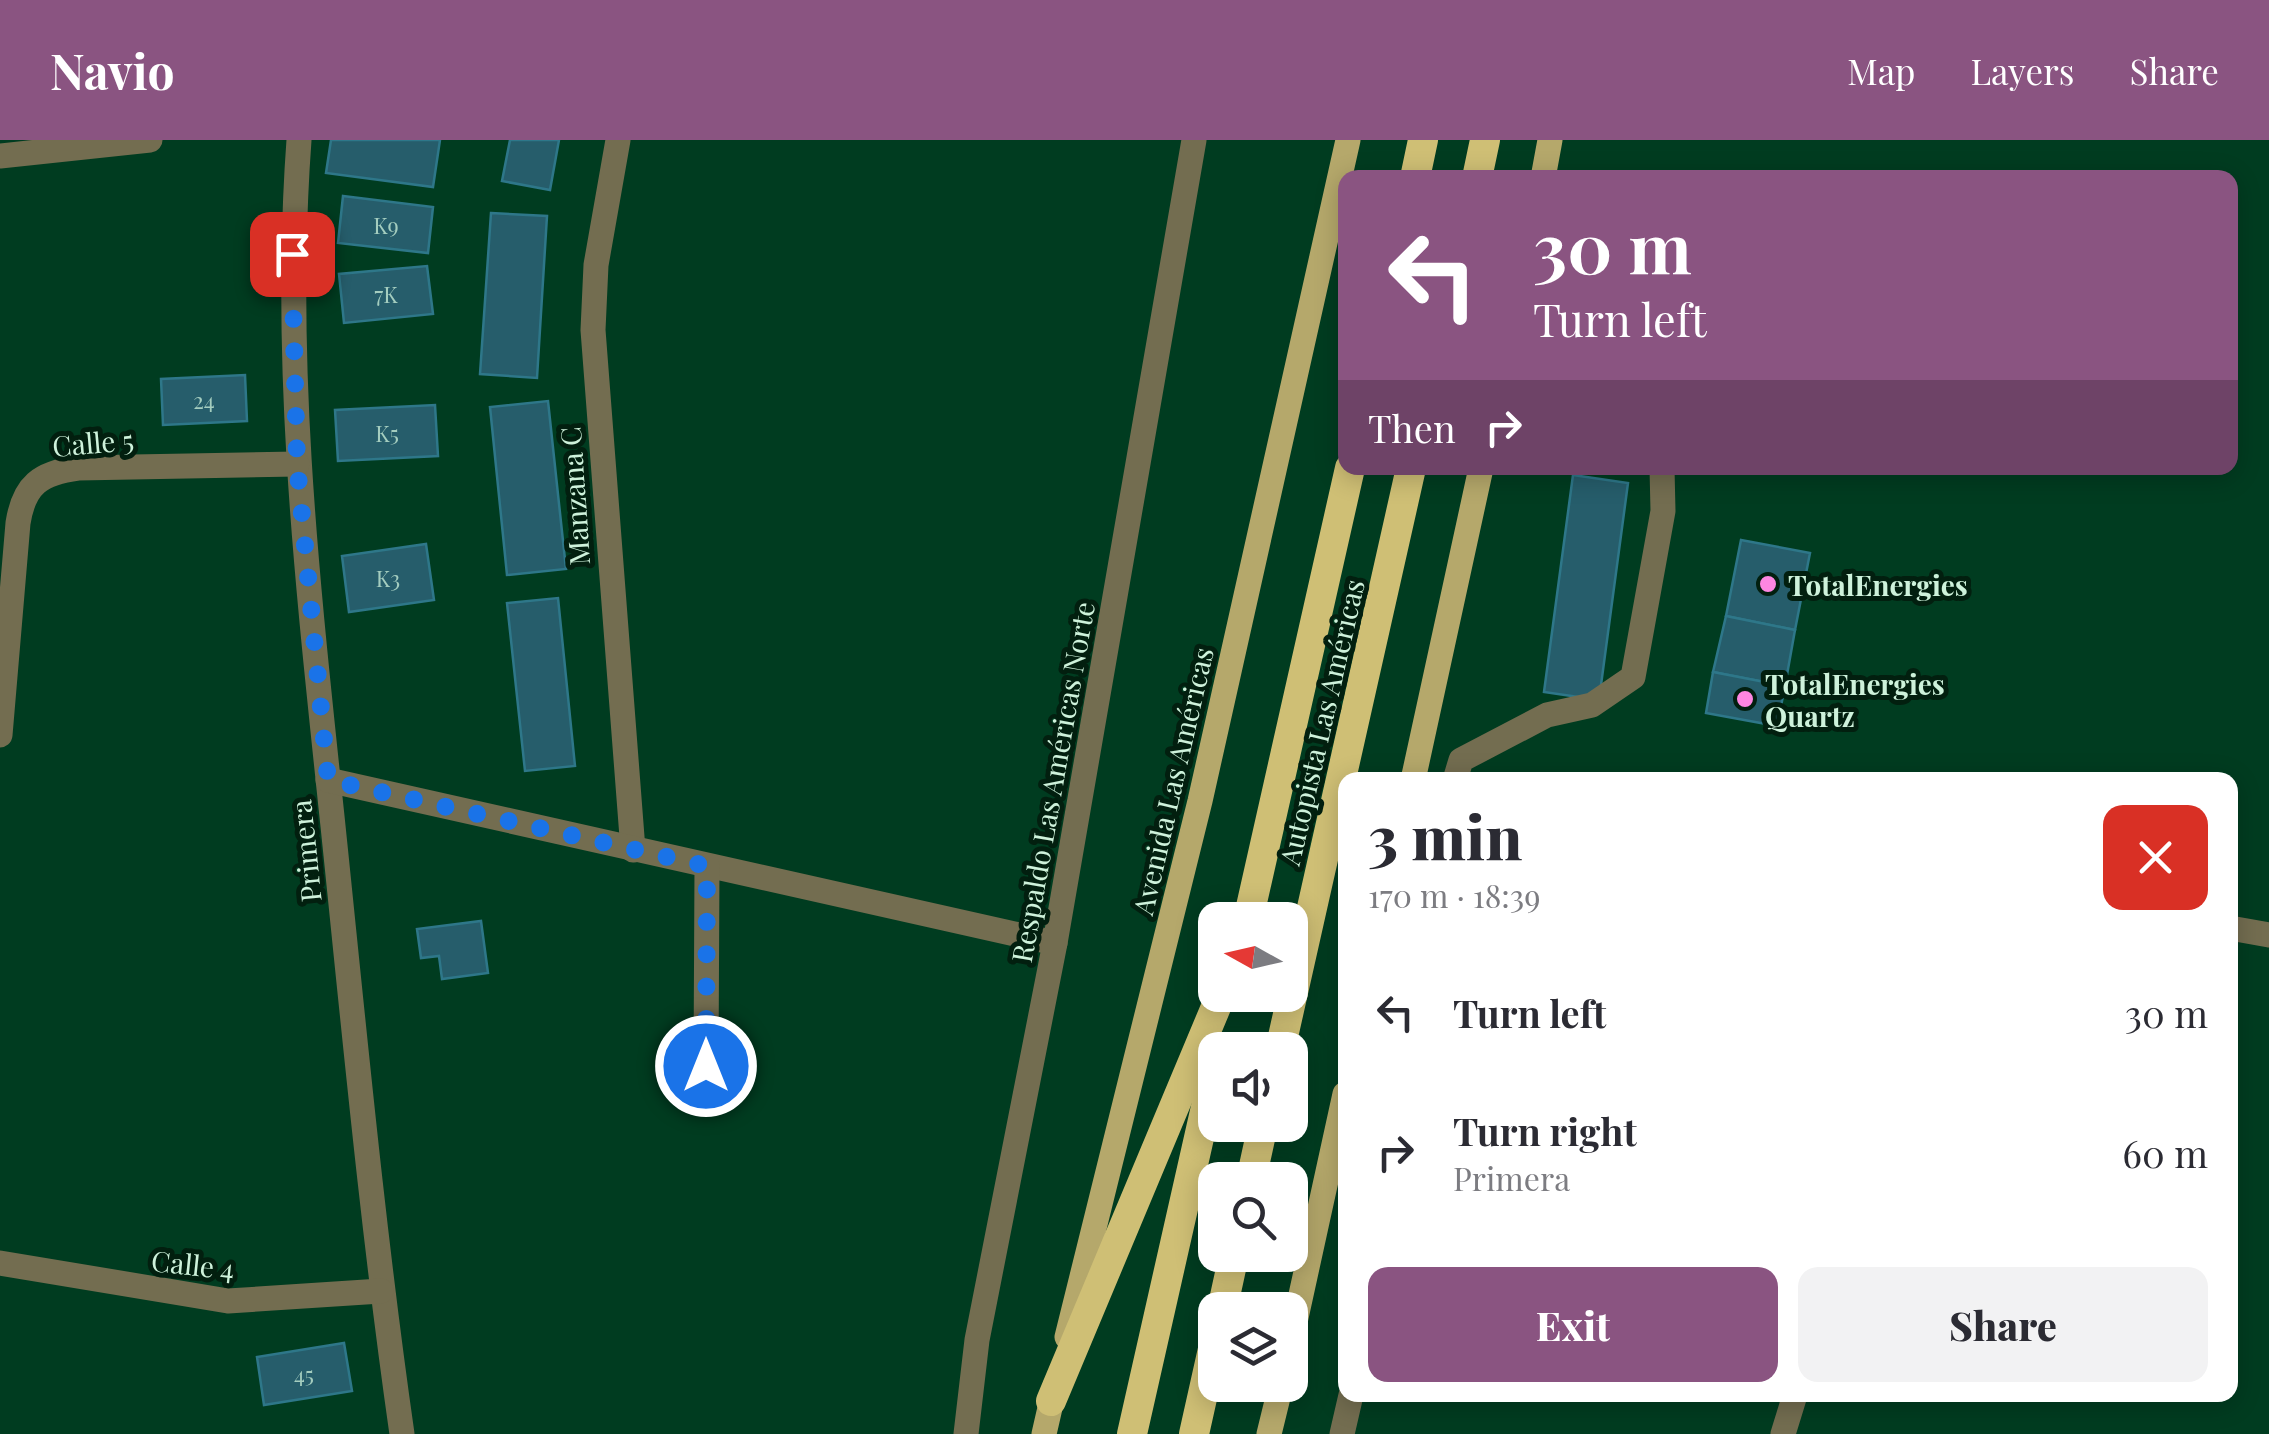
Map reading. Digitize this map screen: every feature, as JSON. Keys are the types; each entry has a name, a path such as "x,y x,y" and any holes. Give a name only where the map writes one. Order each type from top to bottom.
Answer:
{"highway":[{"path":"1417,170 1423,140"},
{"path":"1478,170 1485,140"},
{"name":"Autopista Las Américas","path":"1252,902 1348,475"},
{"name":"Autopista Las Américas","path":"1343,772 1409,475"},
{"name":"Autopista Las Américas","path":"1284,1032 1338,792"},
{"path":"1051,1402 1215,1012"},
{"path":"1132,1434 1198,1142"},
{"path":"1194,1434 1201,1402"}],"main road":[{"name":"Avenida Las Américas","path":"1341,170 1348,140"},
{"path":"1544,170 1550,140"},
{"name":"Avenida Las Américas","path":"1044,1434 1200,801 1338,185"},
{"path":"1415,772 1478,475"},
{"path":"1302,1292 1338,1126"},
{"path":"1270,1434 1277,1402"}],"street":[{"path":"0,156 150,140"},
{"name":"Primera","path":"300,140 292,244 297,464 381,1291 402,1434"},
{"name":"Manzana C","path":"618,140 596,266 593,330 632,850"},
{"name":"Respaldo Las Américas Norte","path":"966,1434 977,1340 1055,943 1194,140"},
{"name":"Calle 5","path":"0,735 18,523 22,500 31,485 46,474 78,468 297,464"},
{"path":"1457,772 1461,760 1476,751 1547,715 1592,705 1633,678 1663,510 1662,475"},
{"path":"328,780 1055,943"},
{"path":"706,1066 707,866"},
{"path":"2238,929 2269,935"},
{"name":"Calle 4","path":"0,1264 228,1302 381,1291"},
{"path":"1342,1434 1349,1402"},
{"path":"1783,1434 1793,1402"}],"building":[{"path":"331,140 440,140 433,187 326,173"},
{"path":"510,140 559,140 550,190 502,181"},
{"path":"343,196 433,207 428,253 338,243"},
{"path":"491,213 547,216 537,378 480,374"},
{"path":"427,266 433,314 344,323 339,274"},
{"path":"245,375 247,421 163,425 161,379"},
{"path":"548,401 566,569 507,575 490,407"},
{"path":"435,405 438,456 338,461 335,410"},
{"path":"1573,475 1628,483 1599,700 1544,692"},
{"name":"TotalEnergies","path":"1741,540 1810,553 1795,630 1726,616"},
{"path":"426,544 434,600 349,612 342,556"},
{"path":"558,598 575,766 525,771 507,603"},
{"path":"1726,616 1795,630 1785,686 1713,672"},
{"name":"TotalEnergies Quartz","path":"1713,672 1785,686 1777,726 1706,713"},
{"path":"481,921 488,973 442,979 439,956 421,958 417,929"},
{"path":"344,1343 352,1391 264,1405 257,1357"}],"place":[{"name":"TotalEnergies","path":"1768,584"},
{"name":"TotalEnergies Quartz","path":"1745,699"}],"route":[{"path":"292,254 297,464 328,780 707,866 706,1066"}]}
